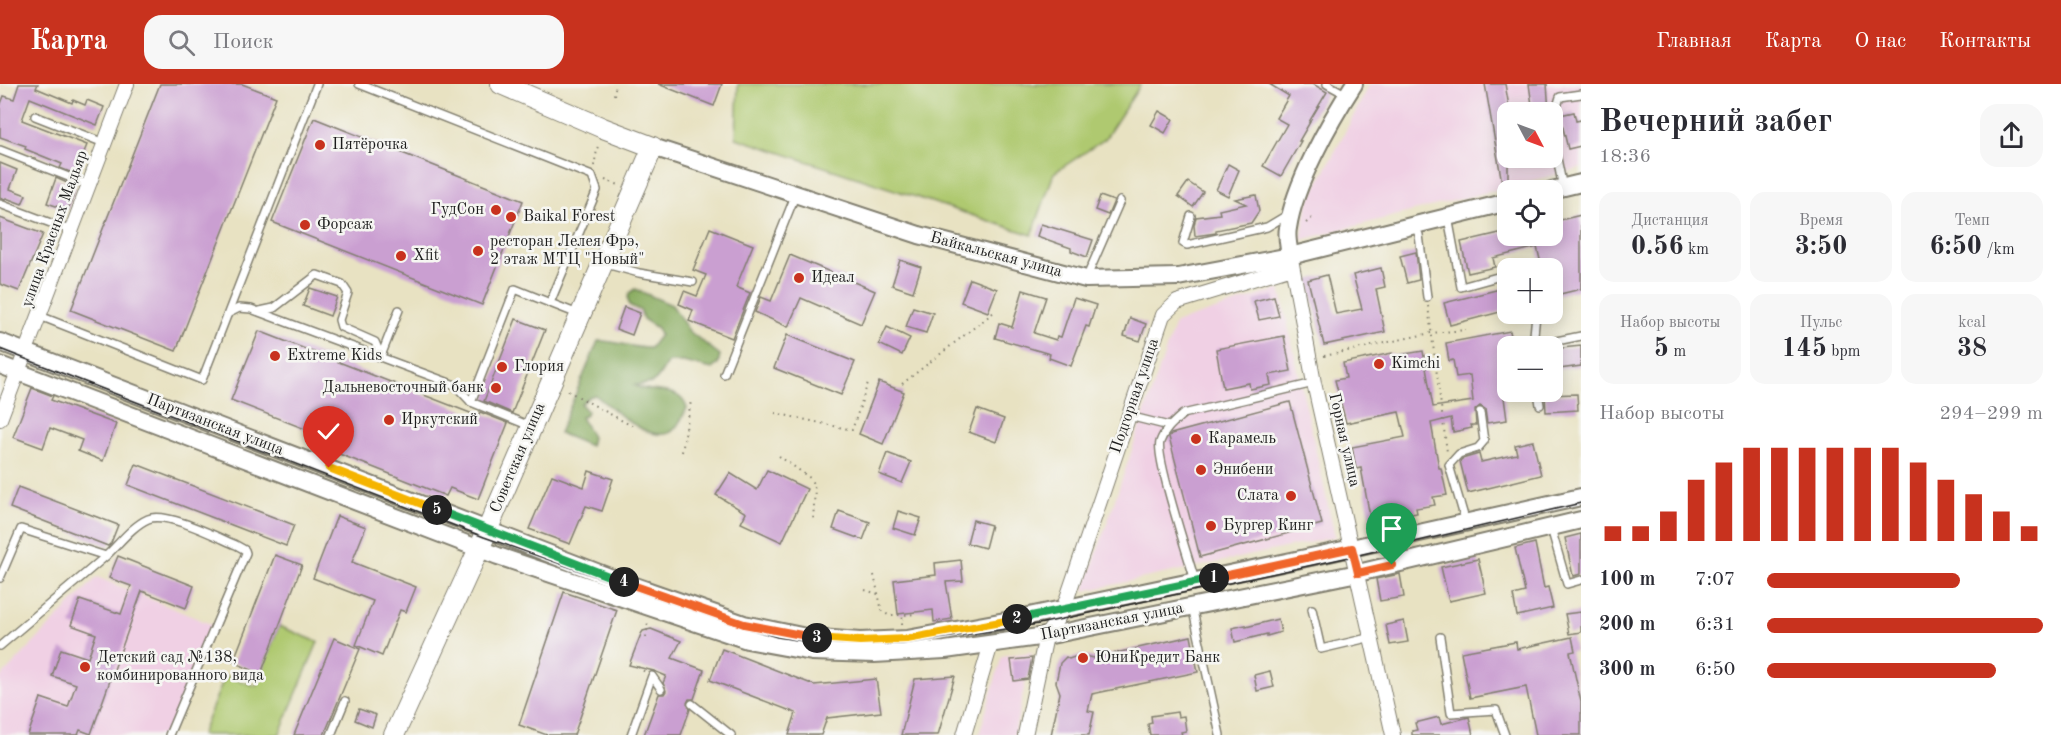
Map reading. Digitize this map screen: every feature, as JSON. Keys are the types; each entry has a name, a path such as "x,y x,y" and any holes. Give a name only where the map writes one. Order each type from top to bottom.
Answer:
{"main road":[{"name":"Байкальская улица","path":"501,84 653,147"},
{"name":"Советская улица","path":"394,735 488,529 653,147"}],"street":[{"name":"улица Красных Мадьяр","path":"0,419 127,84"},
{"path":"1291,261 1287,231 1296,219 1295,198 1320,144 1350,90"},
{"name":"Байкальская улица","path":"653,147 919,235 1086,279 1178,277 1291,261 1497,205"},
{"path":"1563,188 1581,183"},
{"name":"Горная улица","path":"1291,261 1314,383 1393,735"},
{"name":"Подгорная улица","path":"1046,636 1063,610 1163,315 1177,302 1291,261"},
{"name":"Партизанская улица","path":"0,342 612,578 744,624 806,637 860,641 907,639 1196,582 1581,497"},
{"name":"Партизанская улица","path":"0,365 479,549 747,640 812,652 874,654 945,650 1046,636 1358,573 1581,519"},
{"path":"1025,735 1046,636"},
{"path":"964,735 991,644"}],"lane":[{"path":"40,316 202,380 317,84"},
{"path":"359,84 592,176 597,190 550,303"},
{"path":"1327,84 1350,90"},
{"path":"1559,102 1560,98 1581,94"},
{"path":"35,116 105,143"},
{"path":"0,150 89,185"},
{"path":"724,374 796,194"},
{"path":"1086,279 1120,201"},
{"path":"0,204 72,231"},
{"path":"1191,216 1183,243 1187,245 1296,219"},
{"path":"1448,217 1461,287 1497,277"},
{"path":"1414,226 1419,235 1427,297"},
{"path":"603,263 639,273 693,282"},
{"path":"257,311 274,308 317,275 342,284 348,293 339,320 340,327 375,342 381,356"},
{"path":"471,402 515,290 581,315"},
{"path":"229,313 239,308 257,311 381,356 455,385 471,402 532,427"},
{"path":"381,356 399,310"},
{"path":"1563,340 1581,336"},
{"path":"1196,582 1166,482 1159,444 1169,426 1183,414 1314,383"},
{"path":"1466,523 1449,465 1459,454 1478,448 1484,441 1480,412"},
{"path":"1129,416 1169,426"},
{"path":"0,646 106,556 140,523 154,517 170,519 236,545 245,550 246,554 169,735"},
{"path":"1551,527 1567,584 1581,580"},
{"path":"0,578 21,529 106,556"},
{"path":"1192,606 1220,735"},
{"path":"1312,609 1321,649 1372,637"},
{"path":"1440,638 1451,713 1496,710 1505,735"},
{"path":"631,735 652,676 661,689"},
{"path":"331,735 345,701"},
{"path":"692,704 730,735"}],"path":[{"path":"614,95 616,84"},
{"path":"598,144 592,176 619,184"},
{"path":"1296,219 1313,217"},
{"path":"1427,297 1449,465"},
{"path":"902,384 994,312"},
{"path":"1309,359 1431,333 1466,330"},
{"path":"775,413 852,430 869,381"},
{"path":"568,391 632,426"},
{"path":"682,452 691,401"},
{"path":"779,456 810,478 815,488 813,522"},
{"path":"874,575 882,611 888,615 916,614"},
{"path":"865,590 878,594"},
{"path":"902,625 903,615"}],"shaded area":[{"path":"1370,84 1581,84 1581,168 1534,180 1497,180 1497,190 1301,240 1308,203"},
{"path":"1280,289 1335,537 1084,591 1175,323"},
{"path":"97,577 213,625 168,735 0,735 0,678"},
{"path":"1032,652 1014,735 979,735 1002,656"}],"green space":[{"path":"738,84 1141,84 1105,139 1054,173 1032,235 736,138"},
{"path":"635,289 672,305 689,331 720,355 718,364 712,369 683,362 668,362 656,380 648,384 634,385 671,393 683,401 687,408 676,428 671,432 652,433 642,429 595,395 589,397 581,404 587,411 585,416 581,417 592,437 590,446 559,433 598,341 650,348 660,335 657,328 643,319 641,311 629,305 629,295"},
{"path":"279,626 318,642 279,735 201,735 225,676 256,686"}],"building":[{"path":"19,84 38,84 36,88 72,103 73,100 85,105 87,100 104,107 97,125 30,98 22,120 87,145 75,174 60,168 62,164 25,149 26,146 0,137 0,106 4,96 14,99"},
{"path":"160,84 242,84 276,97 176,351 71,310"},
{"path":"658,84 722,84 714,106"},
{"path":"1269,84 1313,84 1327,92 1281,176 1263,166 1287,124 1276,118 1289,96"},
{"path":"1485,84 1505,84 1508,102 1497,102 1497,154"},
{"path":"1529,84 1547,84 1548,102 1532,102"},
{"path":"1159,111 1173,119 1165,133 1151,125"},
{"path":"1574,112 1576,121 1581,120 1581,146 1568,149 1563,128 1563,114"},
{"path":"314,118 523,201 482,305 272,222"},
{"path":"0,163 17,170 10,189 26,195 22,204 0,198"},
{"path":"1228,164 1239,170 1228,196 1216,190"},
{"path":"1499,168 1508,168 1508,180 1501,180"},
{"path":"56,178 76,187 68,210 47,203"},
{"path":"1188,182 1203,192 1193,207 1178,196"},
{"path":"1256,195 1259,211 1251,223 1216,230 1216,233 1195,236 1196,217 1220,214 1219,210 1246,204 1235,199"},
{"path":"1100,196 1114,201 1108,215 1095,210"},
{"path":"1581,215 1581,289 1563,293 1563,258 1540,258 1537,247 1493,258 1495,267 1468,273 1461,242 1497,234 1497,246 1563,246 1563,219"},
{"path":"0,218 43,234 19,291 0,284"},
{"path":"1041,224 1093,240 1087,257 1071,251 1071,248 1037,236"},
{"path":"710,228 753,245 736,287 750,293 732,338 689,321 693,310 679,304 684,291 697,296 706,275 693,270"},
{"path":"1416,252 1419,280 1407,283 1400,256"},
{"path":"790,255 875,291 861,324 801,298 788,327 755,312 761,297 771,301"},
{"path":"900,260 921,267 913,292 892,285"},
{"path":"1381,268 1385,287 1376,289 1385,332 1324,345 1308,280 1327,275 1336,314 1362,309 1353,275"},
{"path":"970,279 997,289 988,312 961,302"},
{"path":"310,288 337,297 330,316 303,306"},
{"path":"1023,290 1046,297 1034,333 1056,340 1057,336 1061,337 1074,298 1096,305 1089,327 1086,326 1071,366 1049,358 1050,354 995,338 999,323 1012,327"},
{"path":"1497,290 1497,313 1450,325 1444,303"},
{"path":"1274,296 1279,316 1259,320 1254,301"},
{"path":"624,307 640,313 632,335 616,329"},
{"path":"913,307 933,313 926,333 906,327"},
{"path":"1130,318 1146,324 1140,341 1124,336"},
{"path":"516,319 545,330 512,413 484,401"},
{"path":"887,327 910,338 902,355 879,344"},
{"path":"259,331 478,416 480,412 508,423 478,499 450,488 446,496 324,448 328,438 231,400"},
{"path":"1510,331 1511,336 1497,336 1497,402 1505,402 1507,420 1487,423 1485,409 1480,406 1475,410 1476,425 1471,425 1472,428 1453,432 1451,418 1431,423 1439,468 1441,468 1447,495 1433,497 1435,505 1416,508 1417,513 1371,522 1361,468 1356,469 1352,447 1405,437 1399,412 1346,423 1335,380 1346,378 1343,363 1392,353 1393,356 1423,351 1433,407 1473,401 1470,375 1456,377 1453,360 1449,361 1446,343"},
{"path":"787,335 855,362 841,395 774,368"},
{"path":"1284,336 1291,371 1269,375 1271,385 1250,389 1249,383 1223,388 1216,349"},
{"path":"1581,346 1581,366 1563,368 1563,348"},
{"path":"879,382 904,392 883,444 859,434"},
{"path":"32,388 53,396 51,400 116,424 103,461 78,451 82,440 50,428 43,448 13,437"},
{"path":"1563,394 1577,394 1578,410 1546,412 1545,402 1563,402"},
{"name":"Карамель","path":"1290,402 1322,524 1200,557 1169,437 1171,434"},
{"path":"977,409 1004,419 996,442 969,432"},
{"path":"1533,441 1541,475 1468,493 1460,461 1462,459 1479,454 1481,462 1517,454 1515,445"},
{"path":"887,453 911,462 902,483 879,474"},
{"path":"136,464 294,525 286,546 128,485"},
{"path":"767,470 807,489 782,542 741,523 746,513 716,495 730,473 757,490"},
{"path":"589,471 613,479 602,511 586,506 570,544 529,529 552,475 584,487"},
{"path":"18,487 118,525 111,543 108,546 10,508"},
{"path":"839,511 870,522 863,540 833,529"},
{"path":"898,511 921,518 915,535 893,528"},
{"path":"337,516 366,527 352,562 416,587 406,612 400,610 382,656 356,645 373,601 313,578"},
{"path":"973,520 991,525 985,548 967,543"},
{"path":"1581,534 1581,574 1573,576 1565,538"},
{"path":"1535,543 1544,588 1548,587 1553,608 1517,616 1513,595 1525,592 1515,548"},
{"path":"275,555 302,565 261,674 233,662"},
{"name":"Детский сад №138, комбинированного вида","path":"118,556 194,586 186,608 142,591 91,734 80,730 78,735 28,735 41,698 68,707 76,684 52,676 61,649 88,658 96,634 71,625 80,600 121,614 131,586 109,578"},
{"path":"1478,559 1486,593 1449,601 1441,567"},
{"path":"961,560 963,581 946,582 952,619 934,622 933,610 898,614 894,580 936,575 935,563"},
{"path":"1400,574 1404,597 1380,601 1376,579"},
{"path":"564,592 617,610 574,735 547,735 519,725"},
{"path":"1581,612 1581,632 1569,634 1565,614"},
{"path":"1278,619 1281,632 1235,642 1232,628"},
{"path":"1404,621 1408,642 1390,645 1386,625"},
{"path":"651,629 681,641 672,658 704,670 694,699 689,699 687,703 690,709 681,735 644,735 659,694 664,694 666,691 663,683 666,676 629,665 641,634"},
{"path":"1191,636 1198,672 1092,694 1088,711 1094,712 1089,735 1051,735 1060,693 1056,682 1060,663 1066,657 1069,659 1080,655 1094,658"},
{"path":"1572,637 1575,651 1570,652 1581,702 1581,735 1536,735 1526,687 1470,698 1461,652 1516,642 1517,649"},
{"path":"334,638 360,649 324,735 294,735"},
{"path":"722,649 814,685 876,679 881,712 827,718 821,735 789,735 796,713 710,680"},
{"path":"1032,658 1028,679 1014,681 1011,660"},
{"path":"1270,671 1274,687 1257,691 1254,675"},
{"path":"955,676 938,735 901,735 915,679"},
{"path":"359,709 376,715 372,727 355,720"},
{"path":"1177,712 1178,717 1184,716 1186,731 1181,732 1182,735 1150,735 1148,724 1152,723 1151,716"},
{"path":"1439,717 1441,724 1469,717 1473,735 1412,735 1412,731 1417,730 1415,723"}],"tram line":[{"path":"0,349 484,537 724,621 777,637 811,642 902,644 1039,624 1354,556 1581,503"}],"place":[{"name":"Пятёрочка","path":"320,145"},
{"name":"ГудСон","path":"496,210"},
{"name":"Baikal Forest","path":"511,217"},
{"name":"Форсаж","path":"305,225"},
{"name":"ресторан Лелея Фрэ, 2 этаж МТЦ \"Новый\"","path":"478,251"},
{"name":"Xfit","path":"401,256"},
{"name":"Идеал","path":"799,278"},
{"name":"Extreme Kids","path":"275,356"},
{"name":"Kimchi","path":"1379,364"},
{"name":"Глория","path":"502,367"},
{"name":"Дальневосточный банк","path":"496,388"},
{"name":"Иркутский","path":"389,420"},
{"name":"Карамель","path":"1196,439"},
{"name":"Энибени","path":"1201,470"},
{"name":"Слата","path":"1291,496"},
{"name":"Бургер Кинг","path":"1211,526"},
{"name":"ЮниКредит Банк","path":"1083,658"},
{"name":"Детский сад №138, комбинированного вида","path":"85,667"}],"route":[{"path":"329,468 612,578 744,624 806,637 860,641 907,639 1099,603 1352,548 1358,573 1392,565"}]}
